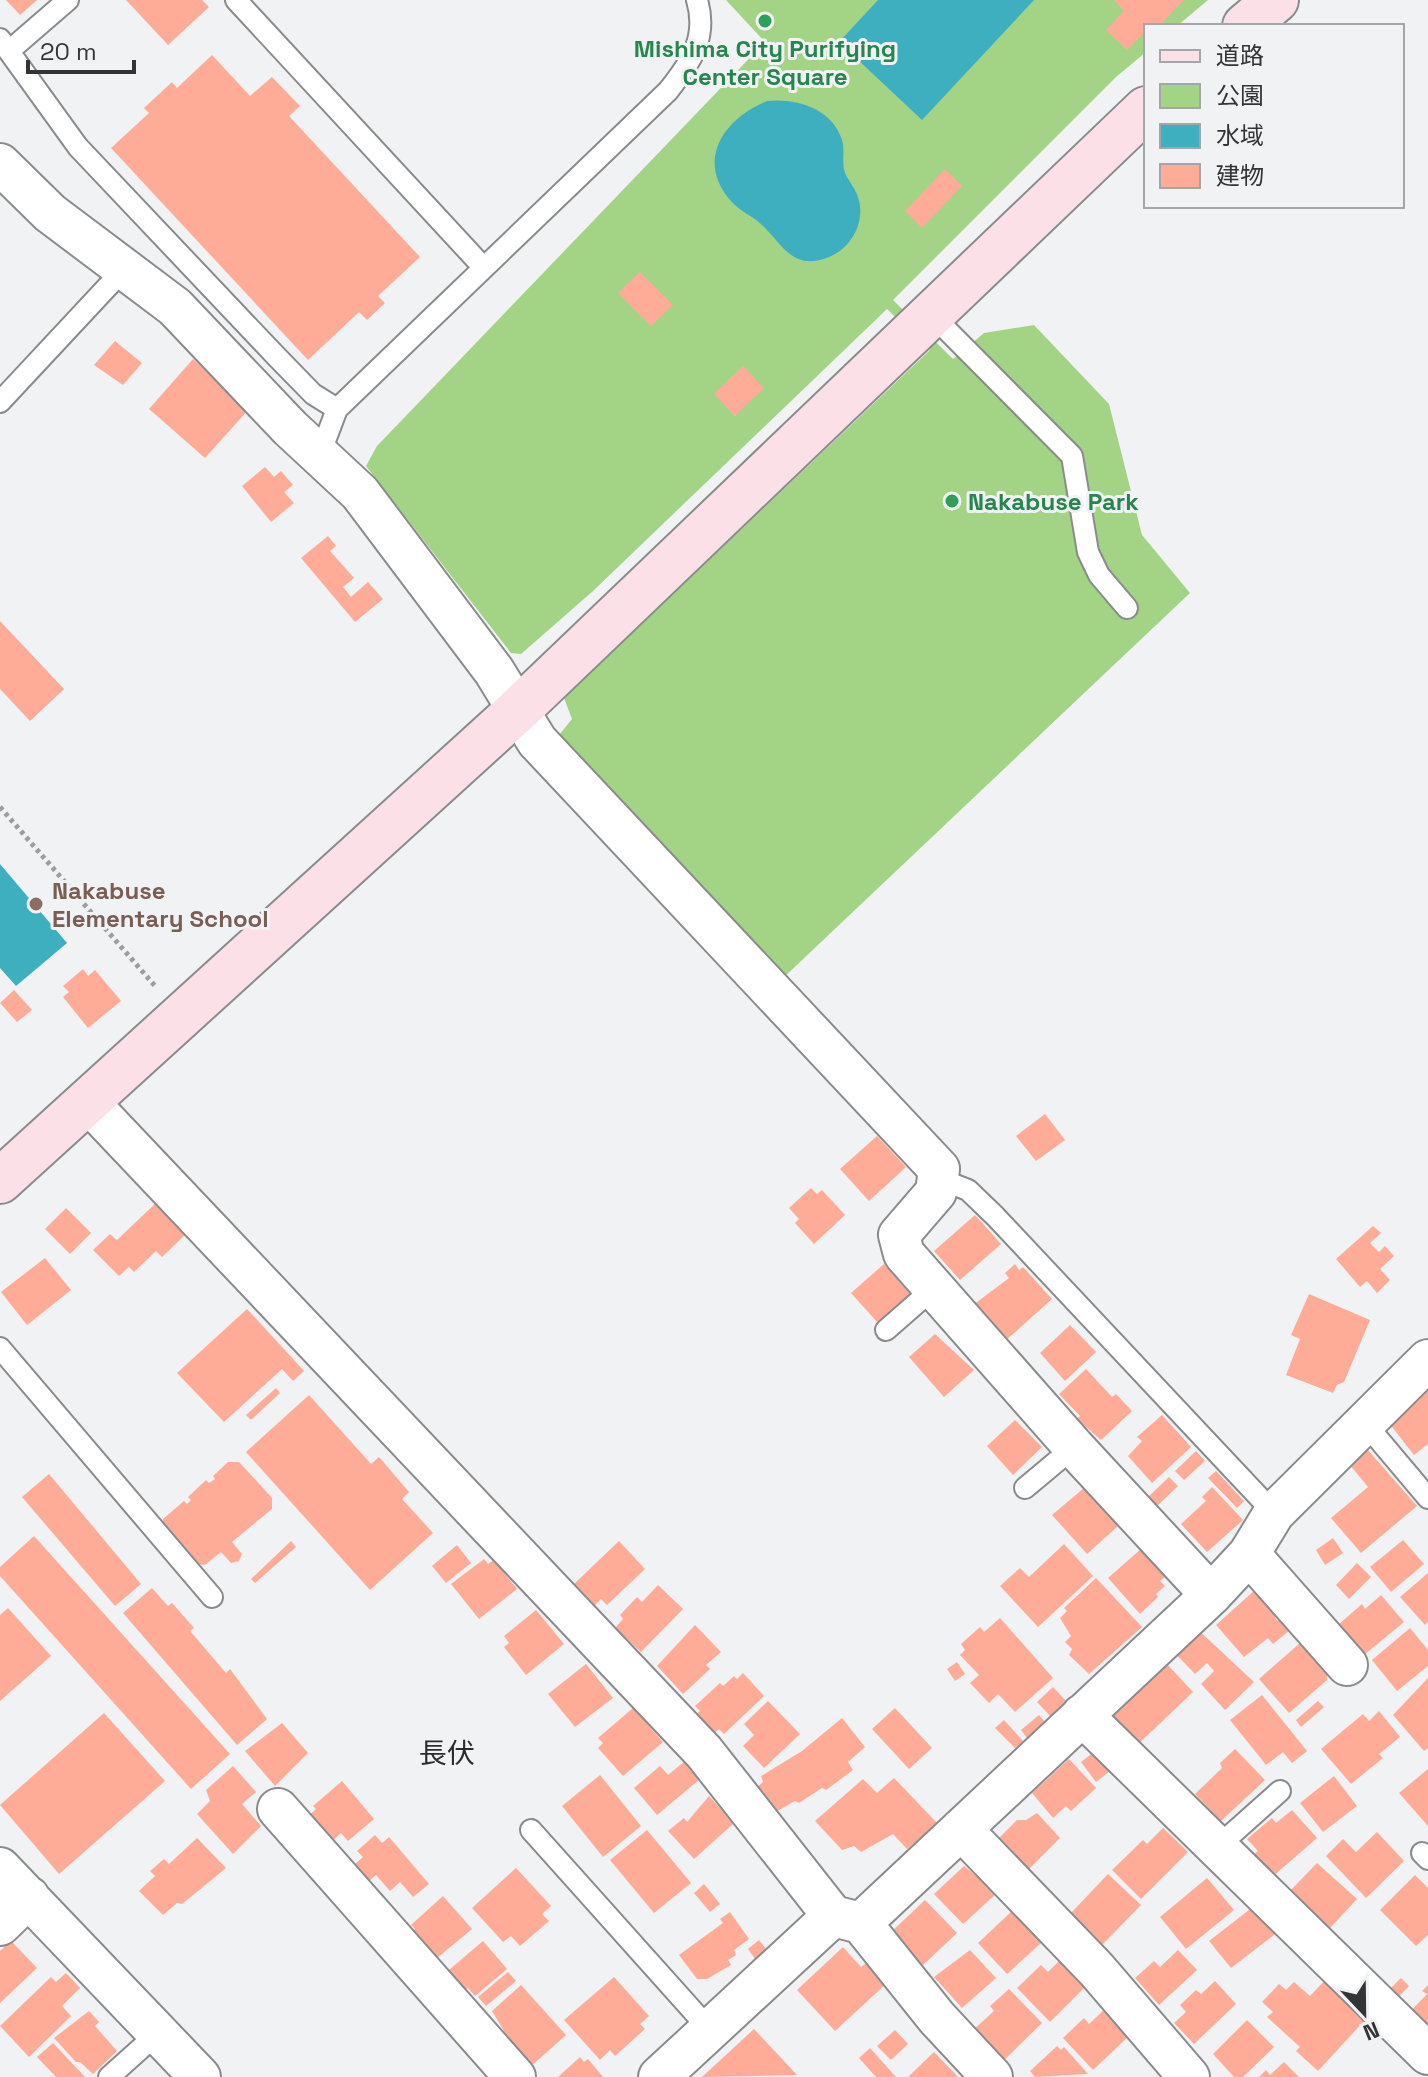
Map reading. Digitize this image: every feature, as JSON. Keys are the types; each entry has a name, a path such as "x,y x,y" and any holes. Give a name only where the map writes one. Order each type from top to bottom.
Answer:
{"street":[{"path":"1247,24 1276,0"},
{"path":"0,1181 518,710 1144,111"},
{"path":"0,164 50,213 125,268 199,329 269,406 360,493 494,671 537,741 874,1104 939,1169 936,1192 899,1235 904,1254 1074,1447 1211,1595"},
{"path":"88,1102 704,1752 847,1920 992,2077"},
{"path":"659,2077 710,2030 961,1829 1211,1595 1249,1554 1274,1513 1428,1360"},
{"path":"1249,1554 1347,1665"},
{"path":"1082,1715 1215,1849 1428,2054"},
{"path":"278,1809 515,2077"},
{"path":"961,1829 1147,2024 1189,2077"},
{"path":"0,1868 200,2077"},
{"path":"0,1925 29,1897"}],"lane":[{"path":"68,0 4,45 78,147 313,394 337,409"},
{"path":"236,0 484,268"},
{"path":"320,454 337,409 678,79 700,44 702,17 697,0"},
{"path":"0,402 125,268"},
{"path":"933,316 1072,456 1088,552 1099,575 1127,608"},
{"path":"940,1179 968,1190 995,1216 1274,1513"},
{"path":"886,1330 934,1288"},
{"path":"0,1348 212,1597"},
{"path":"1364,1422 1428,1498"},
{"path":"1025,1488 1074,1447"},
{"path":"1215,1849 1280,1791"},
{"path":"531,1830 710,2030"},
{"path":"109,2077 158,2033"}],"path":[{"path":"0,807 182,1017"}],"green space":[{"name":"Nakabuse Park","path":"726,0 1208,0 1179,24 1144,24 1144,54 1116,77 893,300 953,359 984,333 1034,325 1109,404 1142,535 1190,593 782,979 555,740 572,719 564,698 930,350 887,309 593,591 521,654 511,653 366,466 377,446 765,42"}],"water":[{"path":"878,0 1034,0 922,120 839,42"},
{"path":"767,101 790,101 812,107 830,120 842,140 844,170 858,197 860,215 850,240 829,257 807,261 791,255 760,223 734,204 720,185 715,170 715,155 720,142 739,118"},
{"path":"0,864 67,943 16,986 0,968"}],"building":[{"path":"6,0 37,0 20,15"},
{"path":"126,0 202,0 209,7 168,45"},
{"path":"1114,0 1184,0 1161,24 1144,24 1144,33 1127,50 1106,30 1124,11"},
{"path":"212,55 250,96 272,77 300,106 289,116 420,257 378,296 385,303 367,320 359,312 308,360 111,148 149,113 144,108 172,82 177,88"},
{"path":"945,169 962,186 922,228 905,211"},
{"path":"640,272 673,305 651,326 618,293"},
{"path":"115,341 142,363 123,385 94,365"},
{"path":"193,359 249,409 205,458 149,409"},
{"path":"743,366 764,388 735,416 714,394"},
{"path":"265,467 274,477 281,471 293,485 284,492 294,503 271,522 242,486"},
{"path":"328,536 336,546 330,551 354,578 343,587 351,597 368,582 383,599 355,622 301,558"},
{"path":"0,621 64,689 30,721 0,689"},
{"path":"83,969 88,976 95,970 121,1001 88,1028 63,997 69,992 63,986"},
{"path":"14,990 32,1010 17,1022 0,1003"},
{"path":"1045,1114 1065,1140 1036,1161 1016,1136"},
{"path":"877,1136 906,1167 869,1201 840,1169"},
{"path":"811,1188 817,1194 822,1190 845,1215 814,1244 795,1223 799,1219 789,1208"},
{"path":"158,1201 188,1232 162,1257 156,1251 134,1272 129,1267 119,1276 93,1250 110,1234 117,1240"},
{"path":"66,1208 91,1233 70,1254 45,1229"},
{"path":"975,1215 1001,1244 960,1280 934,1251"},
{"path":"1373,1226 1381,1233 1370,1243 1379,1252 1385,1246 1394,1256 1380,1269 1390,1280 1377,1293 1367,1281 1360,1287 1336,1259"},
{"path":"45,1258 71,1290 27,1325 1,1292"},
{"path":"884,1264 910,1294 878,1323 851,1293"},
{"path":"1015,1264 1019,1270 1023,1267 1052,1299 1005,1341 973,1305 1009,1278 1005,1273"},
{"path":"1309,1294 1370,1320 1344,1382 1337,1385 1333,1393 1286,1375 1300,1339 1291,1335"},
{"path":"247,1309 304,1371 293,1381 282,1369 224,1422 177,1373"},
{"path":"1070,1325 1096,1352 1065,1381 1040,1353"},
{"path":"935,1334 974,1370 944,1397 909,1357"},
{"path":"1086,1369 1112,1397 1116,1394 1132,1411 1101,1440 1077,1419 1080,1416 1059,1394"},
{"path":"276,1388 280,1393 251,1420 246,1415"},
{"path":"1428,1391 1428,1444 1414,1455 1389,1423"},
{"path":"309,1395 371,1464 379,1457 409,1492 402,1499 433,1533 370,1590 246,1452"},
{"path":"1162,1415 1191,1447 1152,1483 1128,1456 1142,1441 1137,1437"},
{"path":"1015,1420 1042,1447 1013,1475 987,1446"},
{"path":"1367,1449 1417,1506 1361,1553 1331,1518 1368,1487 1349,1464"},
{"path":"1196,1451 1205,1461 1184,1480 1175,1471"},
{"path":"228,1462 239,1462 272,1498 272,1509 232,1542 242,1554 239,1561 231,1563 221,1552 205,1565 196,1564 163,1529 163,1519 184,1501 187,1504 191,1500 188,1497 206,1480 209,1483 215,1479 213,1476"},
{"path":"1216,1471 1244,1501 1237,1508 1208,1478"},
{"path":"49,1474 141,1584 115,1606 22,1497"},
{"path":"1169,1477 1178,1486 1157,1506 1148,1497"},
{"path":"1212,1487 1243,1520 1207,1552 1181,1524 1206,1501 1202,1497"},
{"path":"1084,1488 1118,1526 1087,1554 1052,1515"},
{"path":"34,1536 230,1754 191,1789 0,1576 0,1567"},
{"path":"1333,1538 1343,1553 1325,1565 1316,1550"},
{"path":"1403,1540 1424,1564 1391,1592 1370,1567"},
{"path":"291,1541 296,1547 255,1583 251,1579"},
{"path":"619,1541 645,1569 607,1605 601,1599 595,1605 574,1584"},
{"path":"1064,1544 1093,1576 1038,1627 1000,1586 1020,1568 1029,1577"},
{"path":"457,1545 471,1563 446,1583 432,1566"},
{"path":"1141,1549 1165,1577 1160,1581 1165,1586 1140,1614 1108,1578"},
{"path":"484,1559 488,1564 494,1560 517,1589 479,1619 451,1584"},
{"path":"1357,1563 1371,1577 1349,1599 1336,1585"},
{"path":"1428,1573 1428,1622 1425,1625 1400,1597"},
{"path":"1096,1578 1142,1627 1089,1674 1069,1655 1072,1649 1065,1642 1071,1636 1060,1618 1067,1611 1064,1608"},
{"path":"658,1585 683,1609 641,1652 615,1628 623,1619 620,1615 637,1597 642,1602"},
{"path":"152,1588 168,1606 172,1603 194,1628 190,1631 226,1673 230,1669 267,1719 237,1745 123,1613"},
{"path":"1256,1589 1277,1610 1273,1613 1277,1621 1282,1618 1291,1629 1273,1644 1268,1638 1244,1657 1216,1625"},
{"path":"1381,1595 1404,1622 1364,1655 1338,1625 1362,1604 1365,1609"},
{"path":"8,1608 51,1656 0,1701 0,1615"},
{"path":"536,1610 564,1644 526,1675 504,1647 509,1643 504,1636"},
{"path":"1000,1618 1053,1678 1015,1712 998,1694 989,1703 970,1683 979,1675 960,1655 965,1650 961,1644 980,1627 984,1632"},
{"path":"695,1625 721,1652 706,1665 710,1669 683,1694 657,1666"},
{"path":"1194,1626 1254,1682 1225,1710 1201,1684 1214,1671 1207,1663 1195,1674 1170,1648"},
{"path":"1410,1628 1428,1650 1428,1666 1397,1691 1372,1660"},
{"path":"1300,1643 1327,1674 1327,1680 1289,1713 1259,1679"},
{"path":"957,1662 965,1674 955,1681 947,1669"},
{"path":"1166,1663 1193,1692 1132,1750 1099,1714"},
{"path":"586,1664 613,1698 575,1727 548,1694"},
{"path":"743,1673 764,1696 724,1734 719,1729 713,1734 695,1715 700,1711 695,1706 720,1683 723,1686"},
{"path":"1428,1678 1428,1748 1424,1751 1393,1715"},
{"path":"1053,1687 1067,1702 1051,1717 1037,1702"},
{"path":"1262,1695 1307,1751 1292,1763 1283,1752 1266,1765 1230,1720"},
{"path":"768,1701 800,1734 764,1768 743,1746 754,1735 744,1724"},
{"path":"1318,1701 1324,1707 1301,1727 1296,1720"},
{"path":"633,1708 663,1742 623,1776 598,1748 603,1743 598,1738"},
{"path":"895,1708 932,1748 909,1769 872,1729"},
{"path":"1379,1711 1400,1737 1379,1754 1383,1758 1351,1784 1321,1749 1363,1714 1369,1721"},
{"path":"104,1713 165,1781 59,1874 0,1805"},
{"path":"1039,1715 1045,1722 1027,1738 1021,1730"},
{"path":"842,1718 865,1747 848,1762 853,1770 826,1790 822,1788 799,1803 795,1801 774,1813 756,1788 763,1782 761,1776 802,1751"},
{"path":"1004,1720 1023,1741 1015,1748 995,1728"},
{"path":"282,1723 308,1753 275,1786 245,1751"},
{"path":"1235,1749 1265,1780 1221,1821 1195,1794 1222,1768 1220,1763"},
{"path":"1095,1751 1110,1771 1096,1782 1081,1762"},
{"path":"1069,1759 1096,1788 1071,1811 1066,1806 1053,1818 1032,1793"},
{"path":"685,1761 700,1779 657,1815 634,1788 660,1766 668,1775"},
{"path":"233,1766 256,1792 242,1804 261,1826 233,1854 197,1814 210,1801 206,1790"},
{"path":"1428,1769 1428,1826 1399,1793"},
{"path":"600,1775 641,1826 603,1857 562,1806"},
{"path":"1334,1776 1357,1806 1323,1832 1300,1803"},
{"path":"894,1778 938,1824 907,1849 893,1834 861,1852 854,1846 842,1850 815,1821 863,1779 877,1793"},
{"path":"342,1781 374,1819 348,1841 341,1833 327,1846 304,1820 316,1809 313,1806"},
{"path":"709,1796 734,1823 694,1859 668,1831 684,1818 687,1822"},
{"path":"1292,1810 1317,1838 1264,1884 1245,1862 1258,1851 1247,1839 1272,1818 1276,1823"},
{"path":"1037,1813 1060,1838 1026,1872 996,1841 1017,1820 1026,1820"},
{"path":"1163,1828 1188,1852 1141,1899 1112,1870 1143,1840 1147,1844"},
{"path":"647,1830 691,1883 654,1913 610,1860"},
{"path":"1377,1832 1404,1861 1366,1898 1326,1856 1343,1839 1356,1852"},
{"path":"375,1835 382,1843 389,1837 429,1884 413,1897 400,1882 390,1891 376,1875 362,1887 348,1870 363,1857 357,1851"},
{"path":"197,1838 226,1868 182,1904 177,1903 163,1915 139,1891 155,1876 150,1871 164,1859 169,1864"},
{"path":"1317,1863 1357,1899 1330,1928 1290,1891"},
{"path":"964,1866 997,1893 963,1924 934,1894"},
{"path":"516,1868 551,1906 542,1914 549,1921 520,1946 511,1936 503,1942 472,1908"},
{"path":"1108,1874 1141,1905 1100,1947 1071,1913"},
{"path":"1415,1875 1428,1888 1428,1935 1416,1946 1380,1910"},
{"path":"1207,1878 1234,1910 1186,1949 1160,1917"},
{"path":"704,1884 720,1904 710,1912 694,1893"},
{"path":"443,1896 472,1929 431,1963 407,1936 415,1929 411,1925"},
{"path":"925,1900 957,1933 922,1966 890,1933"},
{"path":"1258,1903 1279,1931 1231,1968 1209,1941"},
{"path":"1013,1910 1042,1942 1007,1974 978,1943"},
{"path":"730,1912 749,1939 734,1950 736,1955 728,1960 731,1965 707,1979 697,1979 679,1955 723,1923 720,1919"},
{"path":"759,1940 772,1957 760,1966 748,1949"},
{"path":"11,1941 37,1968 0,2003 0,1951"},
{"path":"483,1941 507,1969 475,1996 468,1988 460,1994 443,1975"},
{"path":"843,1947 861,1967 869,1961 888,1982 835,2031 797,1990"},
{"path":"970,1950 996,1978 962,2008 934,1977"},
{"path":"1178,1950 1197,1970 1159,2005 1135,1978 1154,1961 1160,1967"},
{"path":"1059,1961 1085,1987 1050,2022 1017,1988 1041,1965 1048,1972"},
{"path":"508,1972 516,1981 486,2006 478,1997"},
{"path":"66,1973 80,1988 62,2006 71,2016 29,2057 0,2026 51,1977 56,1982"},
{"path":"1329,1976 1361,2006 1355,2013 1364,2021 1318,2071 1296,2051 1300,2047 1267,2017 1273,2012 1262,2002 1279,1984 1286,1990 1294,1982 1310,1996"},
{"path":"614,1977 649,2016 640,2024 645,2029 615,2056 610,2050 600,2060 564,2020"},
{"path":"1401,1978 1409,1986 1392,2004 1383,1996"},
{"path":"1215,1981 1236,2004 1194,2044 1174,2023 1186,2012 1180,2005 1196,1990 1201,1994"},
{"path":"521,1985 566,2035 529,2068 500,2034 504,2031 492,2011"},
{"path":"1428,1985 1428,2040 1405,2017 1427,1994 1422,1991"},
{"path":"1009,1989 1042,2023 1002,2062 972,2031 994,2011 990,2006"},
{"path":"1106,2008 1130,2035 1093,2070 1063,2038 1084,2018 1089,2024"},
{"path":"89,2011 99,2022 95,2026 117,2051 93,2074 76,2062 54,2038"},
{"path":"1247,2020 1274,2047 1243,2077 1234,2077 1213,2054"},
{"path":"754,2029 797,2075 702,2077"},
{"path":"895,2030 908,2044 891,2060 877,2046"},
{"path":"53,2043 85,2077 56,2077 37,2057"},
{"path":"1057,2046 1061,2050 1064,2047 1088,2074 1035,2077 1030,2071"},
{"path":"870,2048 896,2077 876,2077 859,2058"},
{"path":"934,2052 958,2077 908,2077"},
{"path":"580,2057 584,2062 588,2059 603,2077 558,2077"},
{"path":"1284,2062 1299,2077 1259,2077 1266,2070 1270,2075"}],"place":[{"name":"Mishima City Purifying Center Square","path":"765,21"},
{"name":"Nakabuse Park","path":"952,501"},
{"name":"Nakabuse Elementary School","path":"36,904"}],"district":[{"name":"長伏","path":"447,1753"}]}
